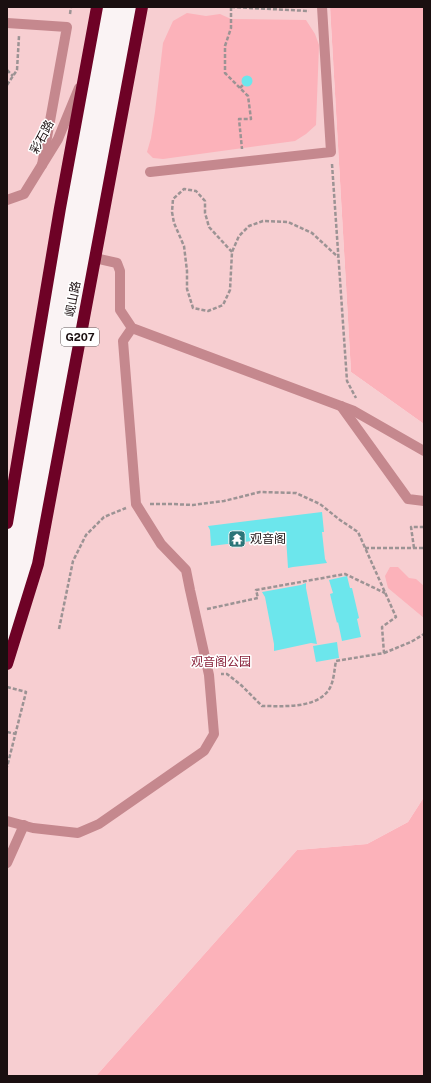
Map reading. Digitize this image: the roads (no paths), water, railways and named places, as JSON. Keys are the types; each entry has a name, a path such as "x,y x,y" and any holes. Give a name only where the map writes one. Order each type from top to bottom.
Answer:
{"highway":[{"path":"7,523 59,216 97,7"},
{"name":"岘山路","path":"7,664 38,564 142,7"}],"street":[{"path":"150,172 331,152 322,9"},
{"path":"7,23 67,27 42,165"},
{"name":"彩石路","path":"7,200 24,194 58,139 85,73"},
{"path":"95,258 117,264 120,271 120,310 132,328 341,406 424,451"},
{"path":"7,821 33,828 78,833 99,824 204,752 214,734 209,675 186,570 161,544 136,504 123,341 132,328"},
{"path":"341,406 408,499 424,501"},
{"path":"7,863 24,825"}],"place":[{"name":"观音阁","path":"237,539"}],"park label":[{"name":"观音阁公园","path":"221,662"}]}
